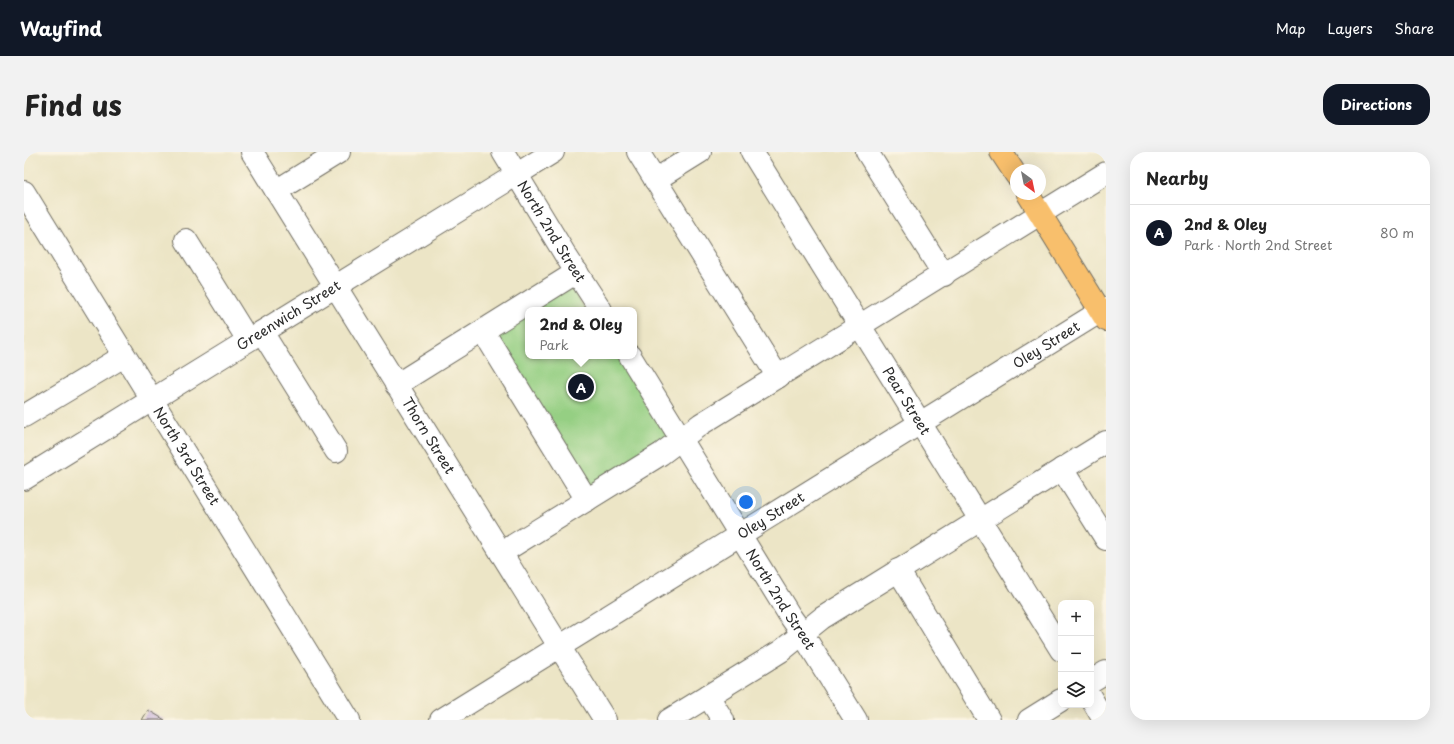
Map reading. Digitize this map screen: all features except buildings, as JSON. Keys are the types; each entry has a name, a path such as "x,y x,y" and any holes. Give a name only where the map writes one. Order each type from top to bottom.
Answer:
{"main road":[{"path":"1002,152 1010,165"},
{"path":"1032,200 1104,313"}],"street":[{"name":"Thorn Street","path":"252,152 605,720"},
{"path":"276,191 339,152"},
{"name":"North 2nd Street","path":"502,152 599,307"},
{"name":"Greenwich Street","path":"24,479 553,152"},
{"path":"638,152 778,377"},
{"path":"655,180 700,152"},
{"path":"867,152 944,275"},
{"name":"Pear Street","path":"757,154 860,326 1058,645"},
{"path":"501,554 661,454 701,424 944,275 1106,173"},
{"name":"North 3rd Street","path":"24,192 349,720"},
{"path":"186,240 336,452"},
{"path":"396,385 577,272"},
{"name":"Oley Street","path":"442,720 920,422 1104,313"},
{"path":"483,331 587,500"},
{"path":"24,416 124,356"},
{"name":"North 2nd Street","path":"632,359 790,616 856,720"},
{"path":"669,720 781,651 822,618 1106,442"},
{"path":"1062,469 1106,539"},
{"path":"898,570 989,720"},
{"path":"1094,679 1106,672"},
{"path":"708,696 723,720"},
{"path":"1029,720 1058,702"},
{"path":"1094,703 1104,720"}],"green space":[{"path":"570,286 584,307 536,307"},
{"path":"525,314 525,359 619,359 672,440 590,492 491,335"}],"place":[{"name":"2nd & Oley","path":"581,387"}]}
